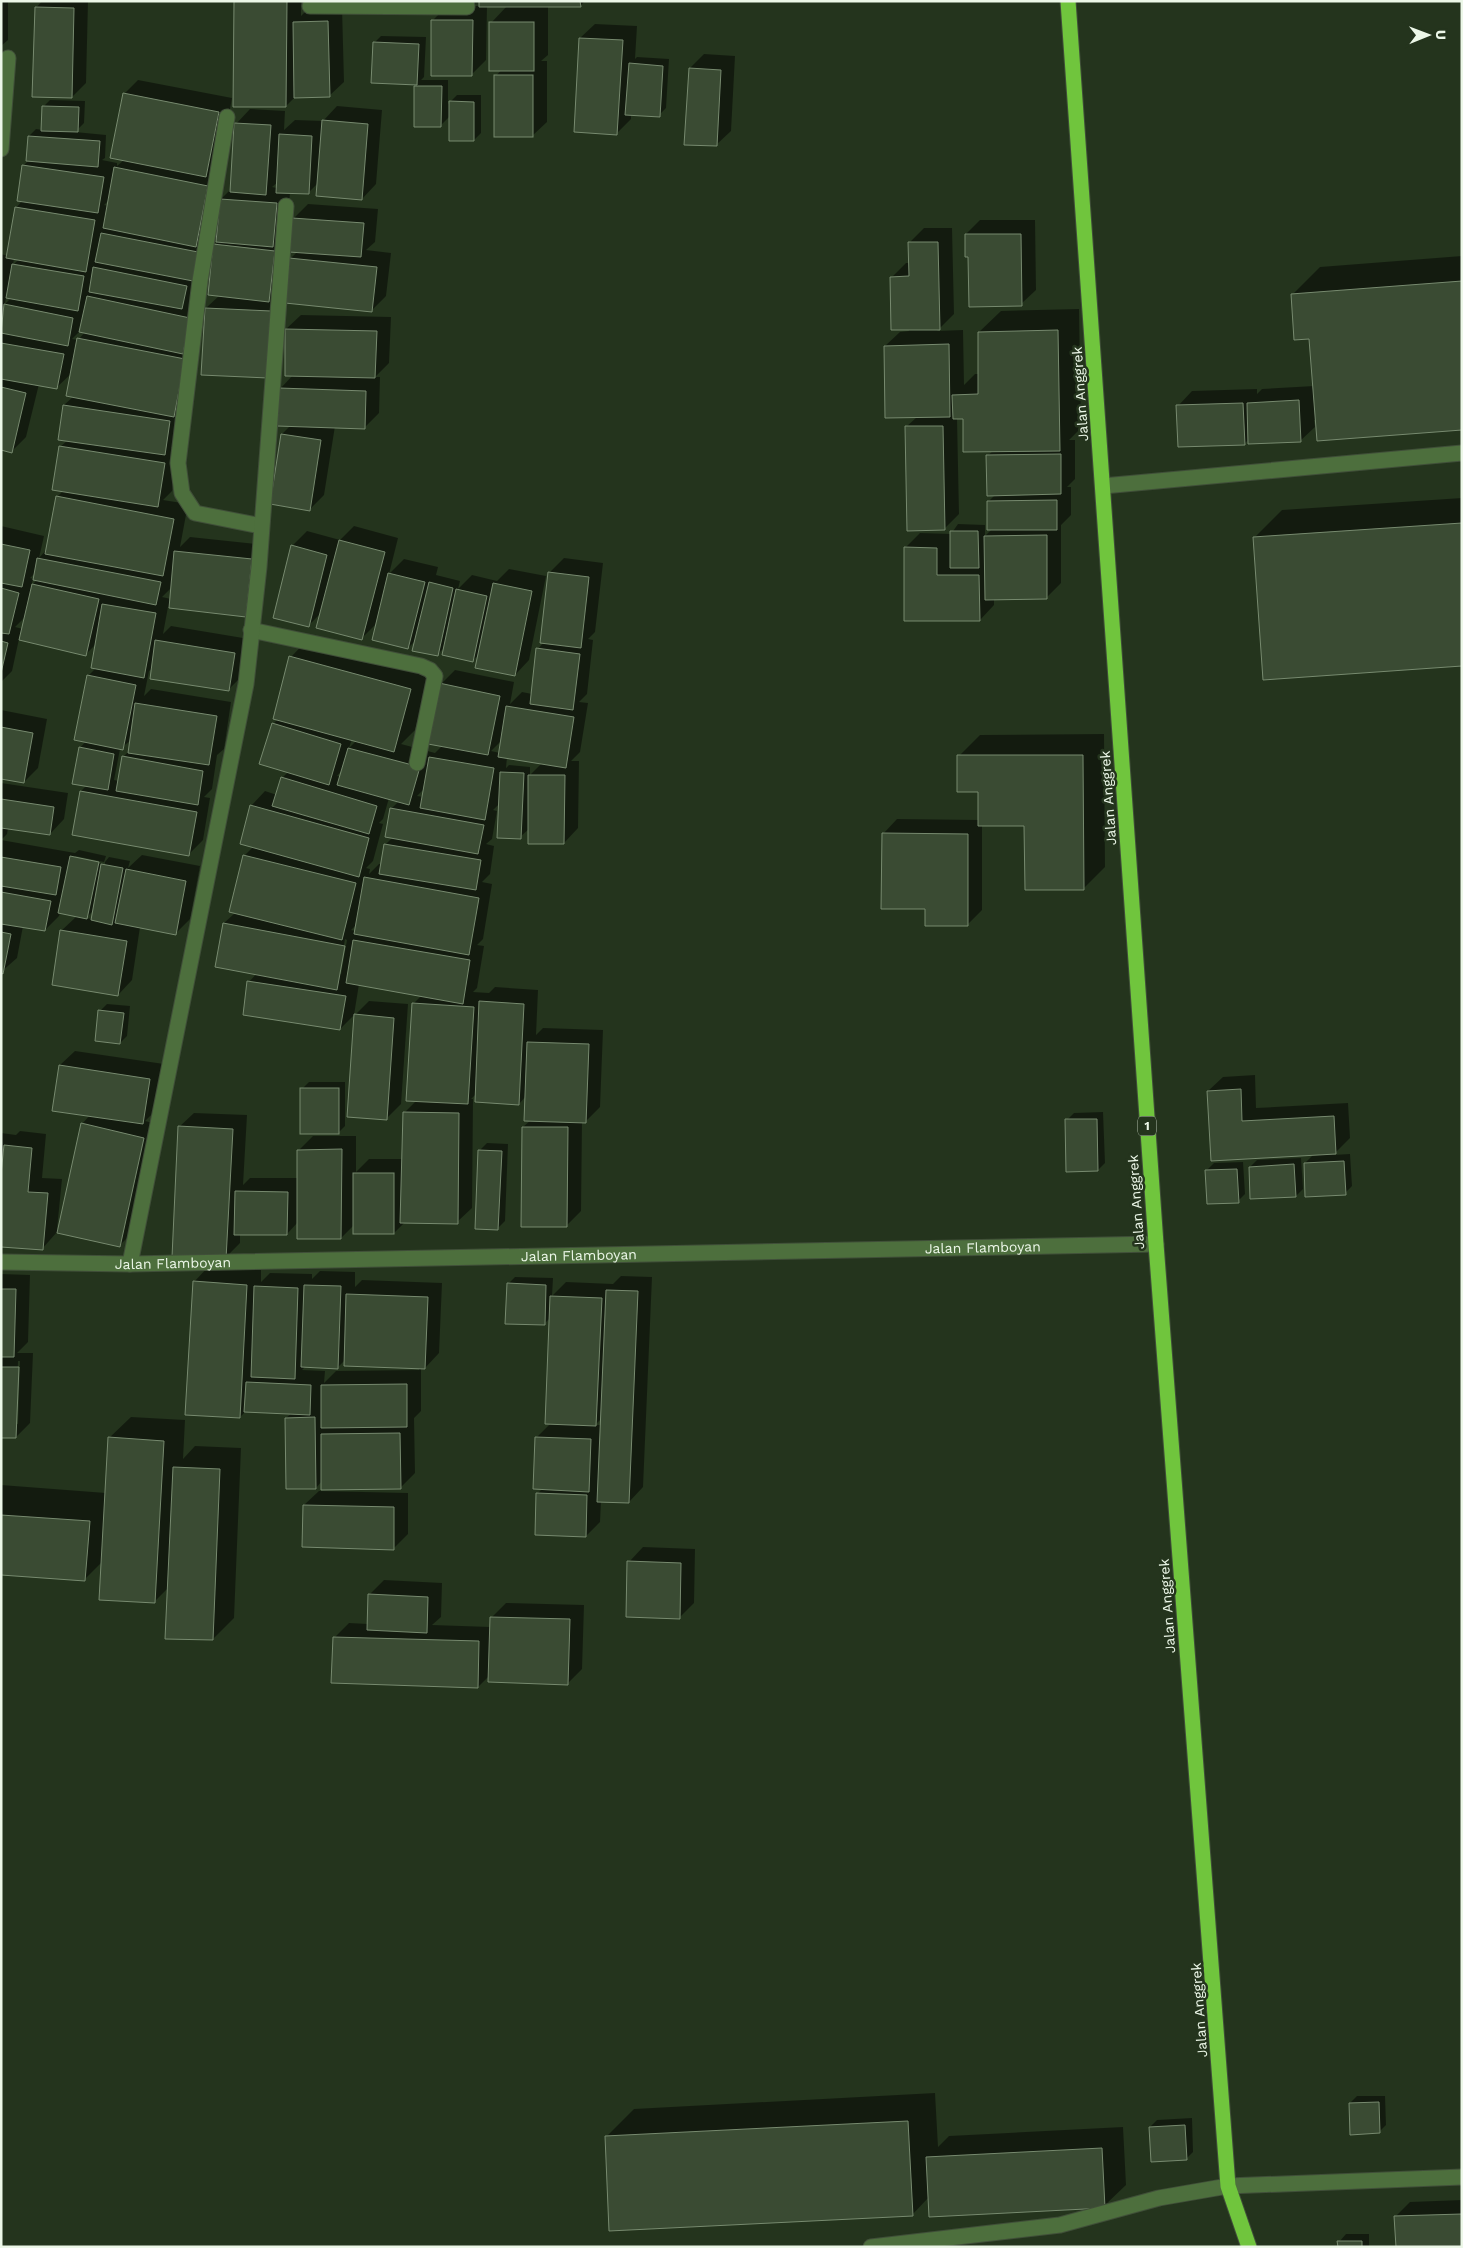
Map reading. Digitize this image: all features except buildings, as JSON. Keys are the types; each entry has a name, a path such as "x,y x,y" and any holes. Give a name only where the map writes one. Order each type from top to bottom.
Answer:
{"highway":[{"name":"Jalan Anggrek","path":"1068,1 1156,1244 1228,2186 1249,2247"}],"street":[{"path":"310,6 466,7 466,1"},
{"path":"1,149 8,58"},
{"path":"227,117 200,281 178,463 182,493 195,514 261,526"},
{"path":"130,1264 246,684 259,567 286,206"},
{"path":"1103,486 1462,453"},
{"path":"252,630 421,666 430,670 434,676 417,763"},
{"name":"Jalan Flamboyan","path":"1,1262 130,1264 1156,1244"},
{"path":"871,2247 1060,2225 1159,2198 1228,2186 1462,2177"}]}
